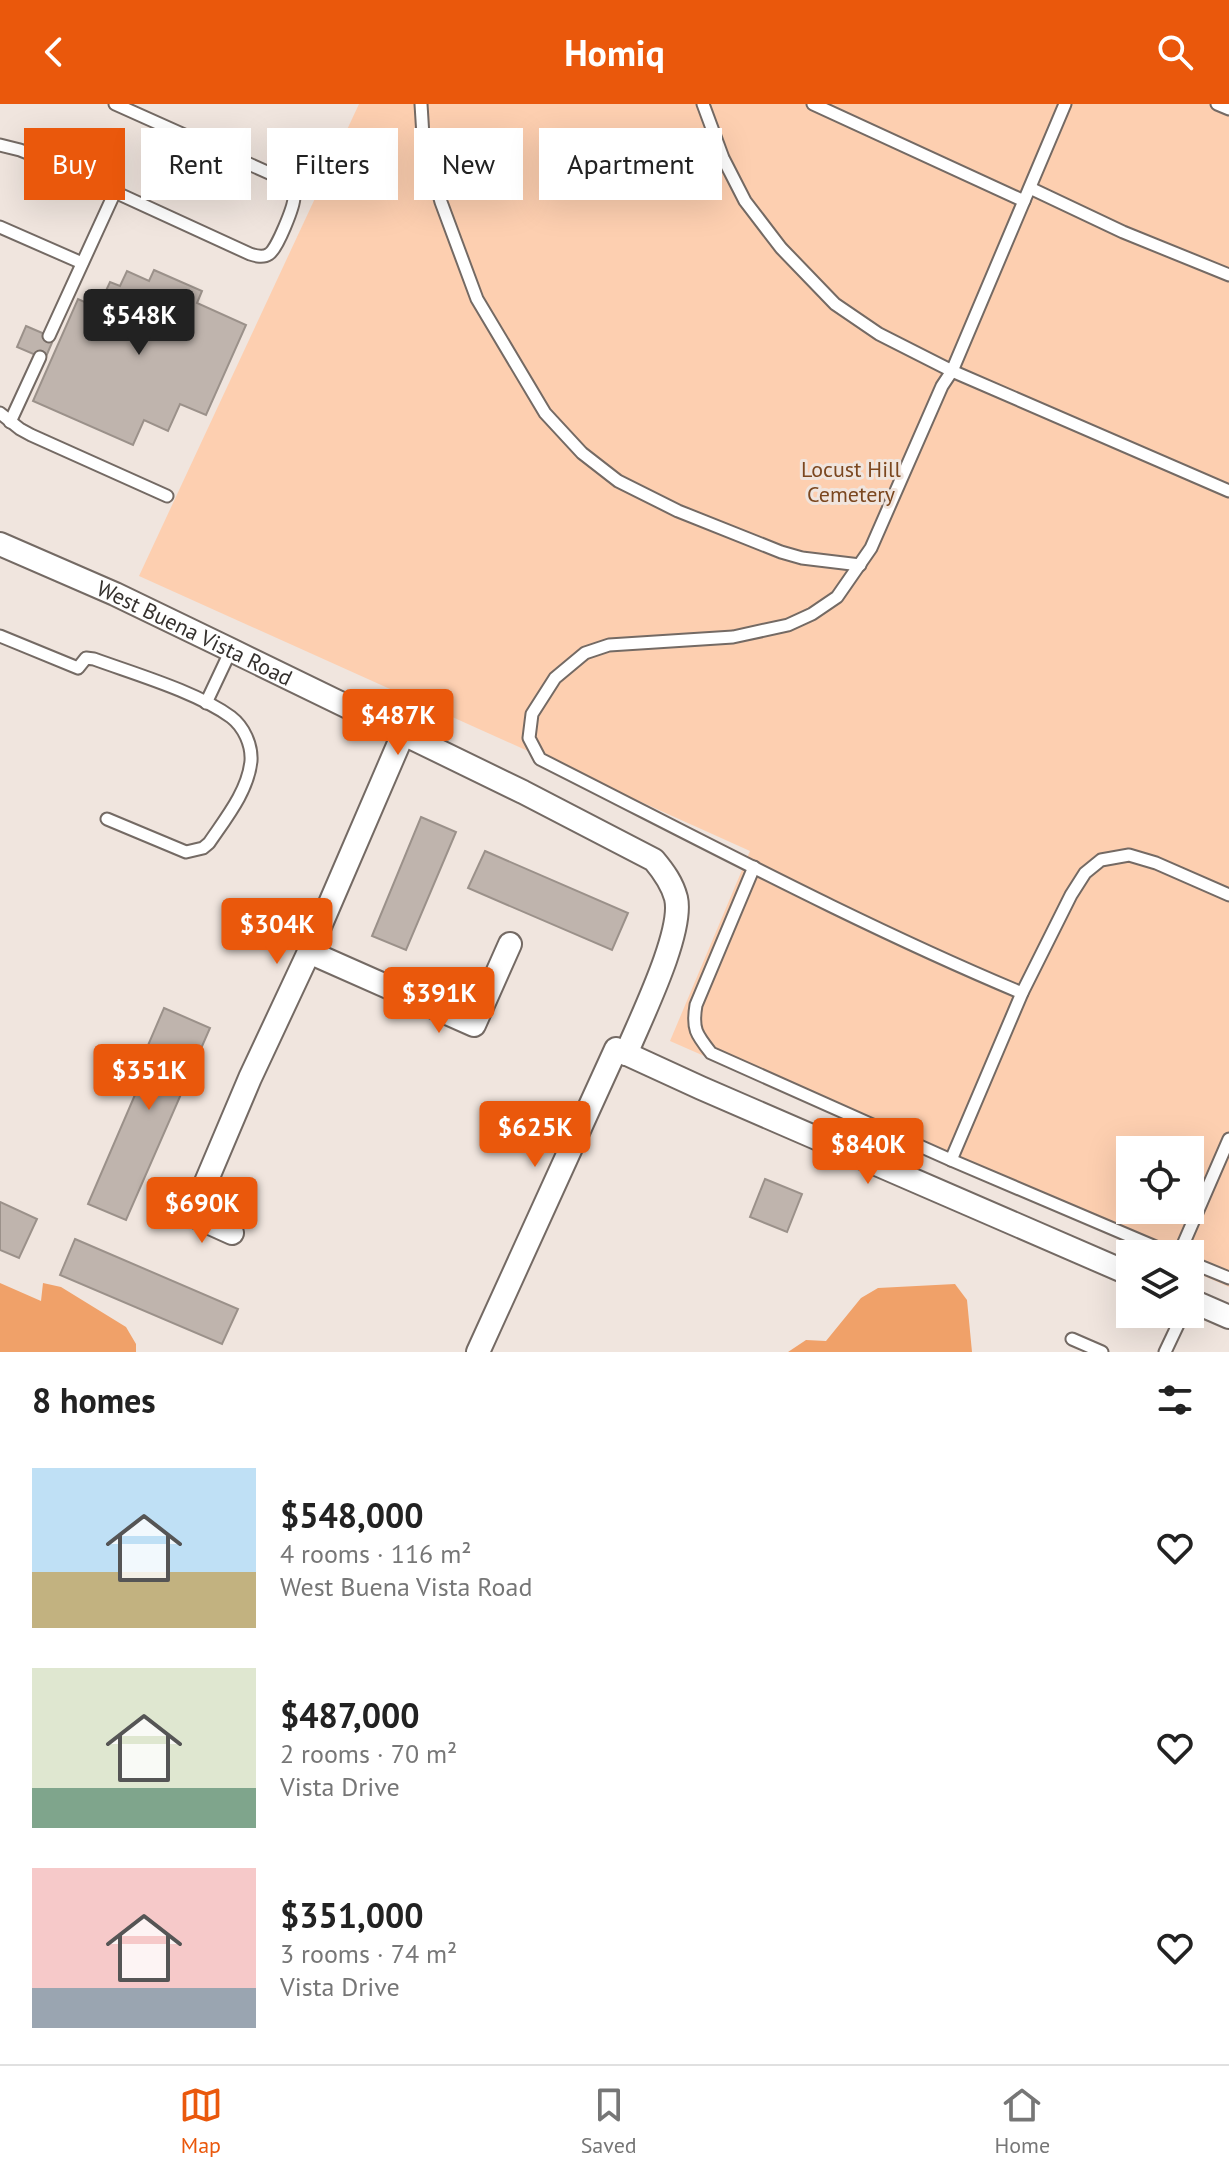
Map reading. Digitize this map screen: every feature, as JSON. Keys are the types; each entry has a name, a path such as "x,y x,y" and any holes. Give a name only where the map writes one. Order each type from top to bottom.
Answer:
{"street":[{"name":"West Buena Vista Road","path":"0,544 115,594 231,650 654,860 669,878 677,901 672,938 626,1054"},
{"path":"232,1233 192,1215 403,734"},
{"path":"309,952 474,1025 510,944"},
{"path":"478,1352 616,1049 715,1095 1116,1268"},
{"path":"1204,1306 1229,1317"}],"lane":[{"path":"115,104 278,177 289,185 294,195 274,248 268,255 260,257 125,197"},
{"path":"421,104 423,136 441,202 477,299 545,413 582,453 618,481 678,511 781,552 802,558 860,565"},
{"path":"703,104 723,158 745,201 781,248 835,304 879,334 952,371 1229,491"},
{"path":"813,104 1024,201"},
{"path":"1022,993 964,969 540,759 529,738 532,714 555,678 585,653 609,645 733,637 788,625 837,597 871,548 942,386 952,371 1065,104"},
{"path":"1217,104 1229,109"},
{"path":"0,145 24,152"},
{"path":"1030,188 1123,232 1229,275"},
{"path":"49,336 111,200"},
{"path":"0,227 82,263"},
{"path":"10,422 40,357"},
{"path":"0,413 31,435 167,496"},
{"path":"0,636 78,668 86,658 94,659 206,703 232,718 244,731 250,749 249,772 237,801 203,848 186,852 107,819"},
{"path":"206,703 231,650"},
{"path":"951,1160 1022,993 1085,873 1101,860 1129,855 1156,863 1229,895"},
{"path":"754,867 696,1005 696,1034 711,1053 1139,1240"},
{"path":"1185,1240 1229,1139"},
{"path":"1204,1268 1229,1278"},
{"path":"1165,1352 1176,1328"},
{"path":"1072,1339 1102,1352"}],"green space":[{"name":"Locust Hill Cemetery","path":"359,104 1229,104 1229,1287 1204,1276 1204,1240 1122,1240 670,1041 750,851 139,576 314,200 398,200 398,128 348,128"}],"shaded area":[{"path":"0,1283 41,1301 43,1283 61,1287 126,1327 136,1344 136,1352 0,1352"},
{"path":"955,1284 967,1300 972,1352 788,1352 806,1340 826,1341 861,1298 878,1288"}],"building":[{"path":"154,270 202,291 197,303 246,325 206,415 180,404 168,431 144,420 133,445 33,401 78,299 98,308 110,282 120,286 127,271 149,281"},
{"path":"26,326 54,338 45,359 17,347"},
{"path":"421,817 456,832 406,950 372,936"},
{"path":"485,851 628,913 612,950 468,888"},
{"path":"164,1008 210,1028 126,1220 88,1204 150,1060 143,1057"},
{"path":"765,1179 802,1194 787,1232 750,1217"},
{"path":"0,1202 37,1219 19,1258 0,1250"},
{"path":"75,1239 238,1309 222,1344 60,1275"}]}
